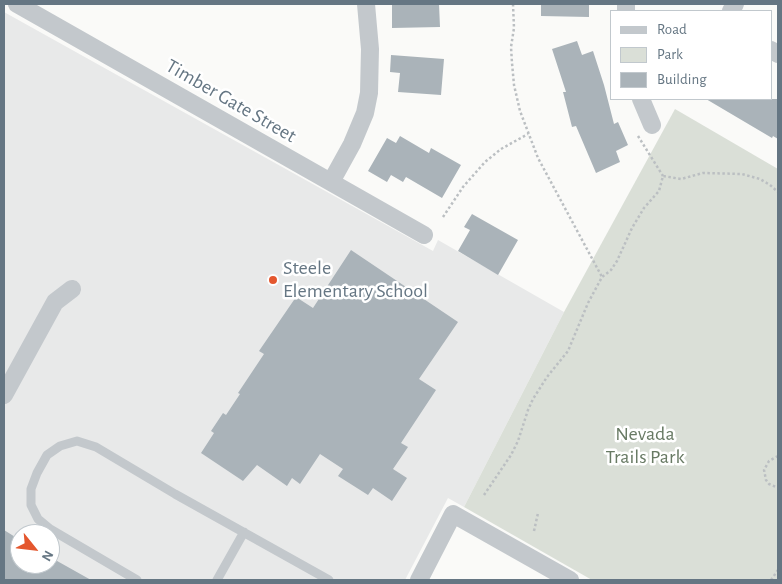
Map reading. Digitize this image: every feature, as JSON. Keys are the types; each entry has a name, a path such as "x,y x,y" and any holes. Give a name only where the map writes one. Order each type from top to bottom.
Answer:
{"street":[{"name":"Timber Gate Street","path":"17,4 37,8 424,235"},
{"path":"331,182 352,144 365,113 370,49 366,4"},
{"path":"641,100 645,130"},
{"path":"4,395 55,302 72,289"},
{"path":"418,580 453,514 570,580"}],"lane":[{"path":"137,580 50,529 38,519 31,505 31,489 47,455 60,446 77,441 96,447 329,580"},
{"path":"216,580 244,532"}],"path":[{"path":"513,4 512,55 514,85 520,111 528,134 551,183 602,276"},
{"path":"484,494 516,446 533,399 547,377 568,351 579,320 602,276 611,270 644,208 660,191 663,176 645,130"},
{"path":"443,217 463,187 485,162 501,149 528,134"},
{"path":"663,176 681,179 703,173 742,174 760,179 770,184 778,192"},
{"path":"778,456 769,460 764,470 769,484 778,488"},
{"path":"534,531 538,513"},
{"path":"770,580 778,570"}],"shaded area":[{"name":"Steele Elementary School","path":"4,12 433,251 438,240 564,312 464,507 448,498 405,580 4,580"}],"green space":[{"name":"Nevada Trails Park","path":"675,109 778,169 778,580 592,580 464,507 564,312"}],"building":[{"path":"392,4 439,4 440,27 392,28"},
{"path":"541,4 589,4 589,17 541,16"},
{"path":"577,41 582,55 593,51 614,124 618,122 628,145 616,151 620,162 596,173 576,126 572,127 563,92 566,92 552,49"},
{"path":"391,55 444,59 441,95 398,92 400,73 390,72"},
{"path":"778,99 778,139 773,136 772,138 708,100"},
{"path":"400,136 429,153 431,148 461,165 442,198 406,177 403,182 391,175 387,182 368,171 387,138 396,143"},
{"path":"472,214 518,240 498,275 458,251 470,230 464,227"},
{"name":"Steele Elementary School","path":"351,250 458,322 419,379 436,390 401,443 408,447 393,469 407,478 392,501 373,488 368,495 338,476 343,469 320,454 300,484 292,478 287,486 257,465 243,481 201,453 214,433 211,431 223,413 226,415 240,394 238,393 264,354 259,351 296,297 313,308"},
{"path":"4,530 10,534 10,574 60,574 60,563 91,580 4,580"}],"place":[{"name":"Steele Elementary School","path":"273,280"}]}
